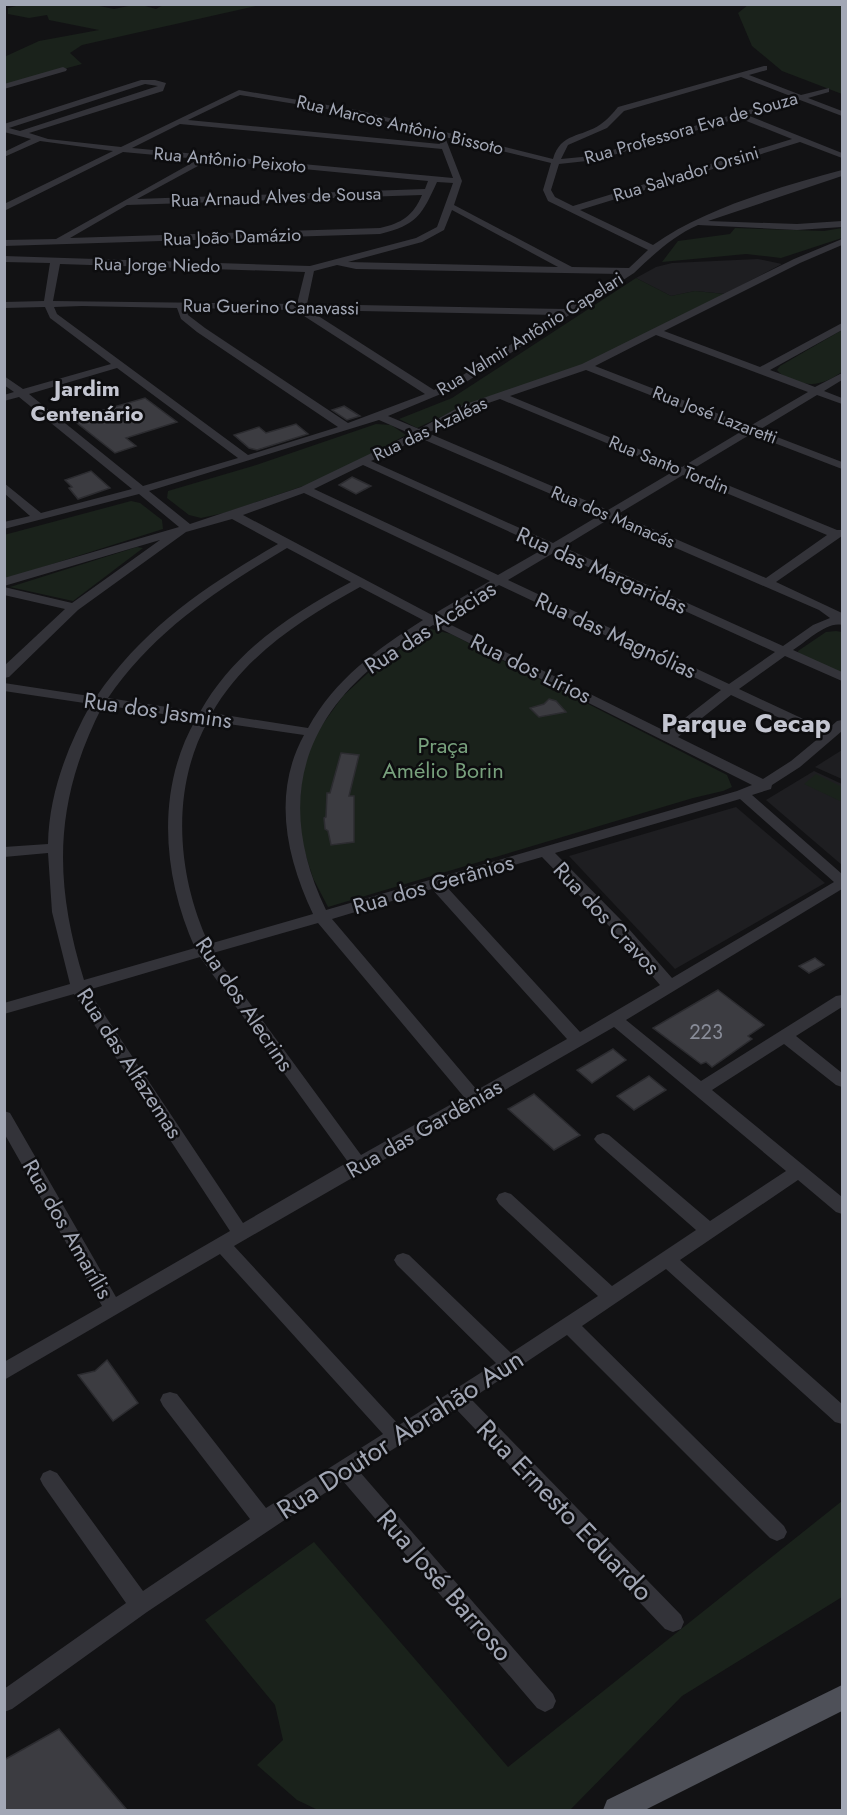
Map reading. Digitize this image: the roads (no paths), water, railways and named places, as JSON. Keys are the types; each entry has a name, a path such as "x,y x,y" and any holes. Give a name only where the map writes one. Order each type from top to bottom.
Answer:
{"main road":[{"path":"617,1810 843,1698"}],"street":[{"path":"654,249 556,203 548,195 556,162 565,143 604,126 621,109 764,68"},
{"path":"4,87 63,69"},
{"path":"741,74 843,114"},
{"path":"4,128 144,82 163,85 160,89 4,138"},
{"name":"Rua Professora Eva de Souza","path":"556,162 593,158 826,90"},
{"name":"Rua Marcos Antônio Bissoto","path":"179,122 234,93 244,92 326,105 556,162"},
{"path":"4,155 107,105"},
{"path":"739,115 843,156"},
{"path":"4,208 179,122 443,147"},
{"name":"Rua Antônio Peixoto","path":"4,128 39,138 124,150 458,181"},
{"path":"439,132 458,181"},
{"name":"Rua Salvador Orsini","path":"570,210 801,139"},
{"path":"57,242 125,201 207,159"},
{"name":"Rua Valmir Antônio Capelari","path":"4,526 140,491 381,417 456,384 618,280 669,237 697,222 717,213 843,173"},
{"name":"Rua João Damázio","path":"4,243 380,231 411,221 419,213 433,180"},
{"name":"Rua Jorge Niedo","path":"4,259 310,269 428,236 441,228 458,181"},
{"name":"Rua Arnaud Alves de Sousa","path":"125,201 427,192"},
{"path":"450,206 572,271"},
{"path":"697,222 797,227 843,224"},
{"name":"Rua das Azaléas","path":"4,582 233,514 305,489 419,434 467,407 586,366 749,287 797,261 843,242"},
{"path":"335,261 356,266 631,271"},
{"path":"55,262 49,304 53,316 246,459"},
{"path":"310,269 301,308 316,322 434,394"},
{"path":"600,271 618,280"},
{"path":"182,305 181,311 184,317 346,427"},
{"name":"Rua Guerino Canavassi","path":"4,306 182,305 569,312"},
{"path":"538,313 552,323"},
{"path":"761,370 843,326"},
{"path":"654,332 843,401"},
{"path":"4,398 118,365"},
{"name":"Rua José Lazaretti","path":"586,366 843,465"},
{"name":"Rua das Acácias","path":"474,1099 321,916 305,881 294,837 292,805 296,780 311,732 339,692 365,666 432,620 843,376"},
{"path":"4,379 186,527 74,606 4,674"},
{"name":"Rua Santo Tordin","path":"501,396 839,533"},
{"name":"Rua dos Manacás","path":"381,417 823,607 841,619"},
{"name":"Rua das Margaridas","path":"362,461 843,676"},
{"path":"4,486 39,518"},
{"name":"Rua das Magnólias","path":"305,489 830,736"},
{"name":"Rua dos Lírios","path":"233,514 432,620 766,786"},
{"path":"767,583 839,533"},
{"name":"Rua das Alfazemas","path":"241,1234 79,988 58,914 53,848 59,799 68,768 81,735 118,673 152,638 194,602 286,544"},
{"name":"Rua dos Alecrins","path":"359,1164 204,951 186,909 178,877 175,843 177,799 186,762 204,717 214,699 240,666 272,637 312,609 360,582"},
{"path":"4,591 74,606"},
{"path":"669,737 783,651 817,628 841,619"},
{"name":"Rua dos Jasmins","path":"4,687 311,732"},
{"name":"Rua dos Gerânios","path":"4,1009 766,786 808,756 843,724"},
{"path":"741,794 843,882"},
{"path":"4,852 53,848"},
{"name":"Rua dos Cravos","path":"545,851 616,924 670,986"},
{"name":"Rua das Gardênias","path":"4,1372 359,1164 615,1019 843,882"},
{"path":"435,883 578,1040"},
{"path":"700,1089 843,1000"},
{"path":"615,1019 843,1207"},
{"path":"785,1036 843,1081"},
{"name":"Rua dos Amarílis","path":"4,1118 113,1309"},
{"path":"603,1139 709,1231"},
{"name":"Rua Doutor Abrahão Aun","path":"6,1699 264,1521 510,1364 799,1171"},
{"path":"505,1199 611,1297"},
{"path":"222,1245 398,1436"},
{"path":"667,1259 843,1416"},
{"path":"403,1260 510,1364"},
{"path":"568,1325 777,1532"},
{"name":"Rua Ernesto Eduardo","path":"457,1397 673,1622"},
{"path":"170,1400 264,1521"},
{"name":"Rua José Barroso","path":"345,1469 545,1701"},
{"path":"50,1479 140,1605"}],"district":[{"name":"Jardim Centenário","path":"87,401"},
{"name":"Parque Cecap","path":"746,723"}],"park label":[{"name":"Praça Amélio Borin","path":"443,758"}]}
